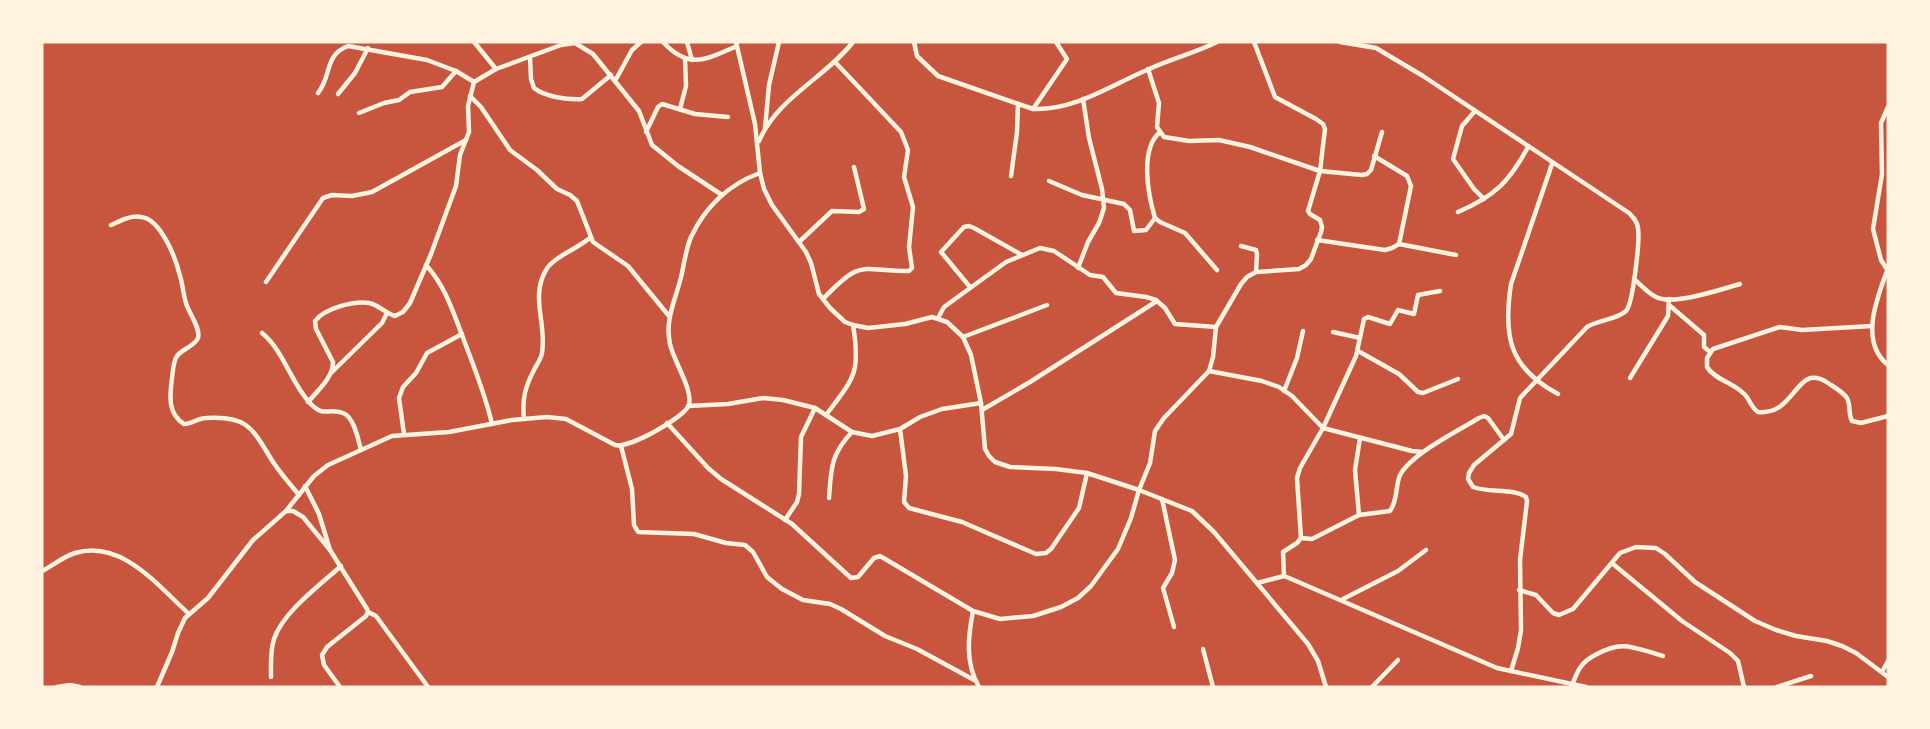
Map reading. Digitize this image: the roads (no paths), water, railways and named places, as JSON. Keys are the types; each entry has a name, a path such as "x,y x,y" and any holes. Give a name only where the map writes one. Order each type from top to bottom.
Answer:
{"street":[{"path":"474,42 496,69"},
{"path":"332,372 333,362 315,325 317,318 334,309 363,303 373,305 395,316 403,312 410,303 453,196 460,155 469,132 468,106 474,82 496,69 575,42 593,54 639,111 646,132 656,149 722,195"},
{"path":"615,81 632,50 641,42"},
{"path":"663,42 676,55 692,60 709,57 736,44 758,143 760,173 768,198 811,263 816,286 823,299 845,322 853,326 883,327 932,317 954,327 963,336 975,370 982,410 985,449 995,462 1010,466 1087,474 1139,490 1192,511 1204,520 1308,644 1318,661 1326,687"},
{"path":"687,42 692,60"},
{"path":"765,129 769,85 779,42"},
{"path":"758,143 765,129 787,102 836,63 854,42"},
{"path":"914,42 917,56 938,76 1033,109 1056,108 1083,99 1148,69 1217,42"},
{"path":"1033,109 1067,59 1056,42"},
{"path":"667,423 697,458 721,479 785,520 851,578 858,577 874,558 880,556 973,611 1000,619 1024,618 1062,607 1078,598 1091,586 1118,549 1150,463 1155,431 1172,409 1209,371 1216,327 1241,284 1256,272 1299,268 1306,265 1311,259 1321,232 1320,220 1310,214 1308,207 1320,171 1325,135 1323,124 1275,97 1254,42"},
{"path":"1340,42 1376,48 1423,76 1552,164 1629,213 1635,219 1639,230 1630,304 1626,311 1587,327 1520,398 1514,427 1504,440 1474,465 1468,473 1468,479 1473,487 1519,493 1526,497 1519,590 1521,630 1511,671"},
{"path":"318,93 326,82 330,62 340,50 348,46 427,60 456,71 474,82"},
{"path":"338,94 356,73 368,48"},
{"path":"530,57 534,88 541,93 562,98 582,99 611,75"},
{"path":"680,109 687,82 686,59"},
{"path":"823,299 852,272 865,268 909,271 913,262 909,247 913,207 904,177 908,158 906,142 901,132 836,63"},
{"path":"1148,69 1158,103 1157,128 1164,137 1189,141 1219,140 1250,147 1320,171 1362,175 1371,170 1382,132"},
{"path":"359,113 399,100 410,92 442,87 456,71"},
{"path":"470,96 481,107 510,150 537,170 557,189 577,201 591,237 597,245 628,266 669,316"},
{"path":"1078,268 1088,242 1103,215 1104,199 1089,138 1083,99"},
{"path":"646,132 660,105 665,104 708,116 728,117"},
{"path":"1011,176 1018,104"},
{"path":"1888,107 1881,123 1882,174 1873,229 1881,260 1888,271 1874,305 1872,326 1878,355 1888,364"},
{"path":"1475,111 1462,126 1453,159 1484,199"},
{"path":"1159,133 1151,142 1148,169 1155,218 1185,233 1217,270"},
{"path":"267,282 323,198 332,195 352,196 372,192 466,140"},
{"path":"1458,212 1484,199 1512,174 1528,147"},
{"path":"1317,240 1385,250 1392,249 1399,244 1411,186 1410,180 1374,156"},
{"path":"1552,164 1515,270 1508,300 1509,339 1513,352 1537,381 1558,394"},
{"path":"799,242 832,211 859,212 864,209 854,167"},
{"path":"157,687 178,633 189,614 208,598 253,540 286,511 314,476 328,465 385,438 404,434 436,433 524,419 560,417 621,447 639,441 685,411 688,406 687,392 670,343 669,316 692,237 701,220 722,195 739,181 760,173"},
{"path":"1049,181 1074,192 1124,204 1128,207 1134,231 1146,230 1155,218"},
{"path":"111,225 134,217 144,217 160,230 178,267 186,306 198,337 194,343 179,353 175,360 170,398 172,411 176,417 184,424 205,417 236,420 247,424 299,495"},
{"path":"970,287 941,252 964,227 974,228 1022,255"},
{"path":"524,419 522,401 525,389 539,361 542,348 538,296 541,281 550,264 591,237"},
{"path":"1399,244 1456,255"},
{"path":"1241,246 1256,250 1256,272"},
{"path":"938,318 944,306 1006,262 1040,248 1049,249 1090,275 1106,279 1116,293 1146,297 1157,301 1165,308 1175,324 1216,327"},
{"path":"426,265 443,286 481,383 492,424"},
{"path":"1634,279 1655,297 1669,302 1704,335 1704,346 1710,352"},
{"path":"1669,302 1740,284"},
{"path":"1284,576 1283,552 1301,538 1297,478 1300,468 1323,428 1358,351 1366,318 1390,324 1398,310 1414,314 1418,295 1440,291"},
{"path":"982,410 1040,376 1150,303 1157,301"},
{"path":"1630,378 1668,316 1669,302"},
{"path":"963,336 1047,305"},
{"path":"308,402 332,372 382,323 387,313"},
{"path":"826,415 855,371 857,348 853,326"},
{"path":"1710,352 1724,345 1780,327 1802,330 1872,326"},
{"path":"1284,391 1297,358 1303,331"},
{"path":"1333,332 1360,338"},
{"path":"262,333 273,342 294,382 308,402 322,412 340,412 346,415 354,429 361,450"},
{"path":"404,434 399,398 403,387 416,373 427,353 462,334"},
{"path":"1358,351 1399,374 1423,393 1458,379"},
{"path":"1710,352 1707,367 1709,370 1744,393 1752,408 1758,412 1779,408 1790,400 1802,382 1807,378 1817,377 1843,394 1848,400 1852,421 1861,423 1888,416"},
{"path":"1209,371 1262,381 1279,387 1323,428 1423,452"},
{"path":"688,406 728,404 764,398 783,400 815,408 852,432 872,436 900,429 930,413 981,403"},
{"path":"785,520 797,502 800,483 801,437 815,408"},
{"path":"1301,538 1312,538 1359,515 1390,511 1401,474 1423,452 1484,416 1504,440"},
{"path":"900,429 905,468 906,505 914,510 962,522 1036,554 1046,553 1051,549 1073,518 1082,501 1087,474"},
{"path":"829,498 831,469 835,453 852,432"},
{"path":"1359,515 1355,470 1360,438"},
{"path":"621,447 632,489 634,525 638,532 694,534 726,543 745,545 753,552 767,577 782,589 803,600 830,604 841,609 885,636 917,649 976,681"},
{"path":"305,486 319,514 330,549"},
{"path":"1162,499 1175,551 1175,567 1163,588 1174,627"},
{"path":"286,511 293,511 303,517 330,549 361,596 368,612 376,616 428,687"},
{"path":"1519,590 1529,591 1536,595 1553,613 1566,614 1574,609 1620,554 1636,547 1656,548 1695,582 1755,621 1796,636 1842,646 1856,653 1888,677"},
{"path":"1343,599 1398,571 1426,550"},
{"path":"42,571 77,552 107,551 116,554 141,571 189,614"},
{"path":"1613,564 1682,621 1730,652 1738,661 1744,687"},
{"path":"271,677 274,637 282,624 301,602 341,566"},
{"path":"1257,583 1284,576 1343,599 1487,663 1511,671 1586,687"},
{"path":"973,611 969,653 976,681 980,687"},
{"path":"340,687 324,665 322,655 327,647 368,612"},
{"path":"1573,683 1584,661 1614,645 1628,646 1663,656"},
{"path":"1203,649 1213,687"},
{"path":"1372,687 1398,660"},
{"path":"1882,672 1888,661"},
{"path":"1777,687 1811,675"},
{"path":"57,687 70,685 80,687"}]}
